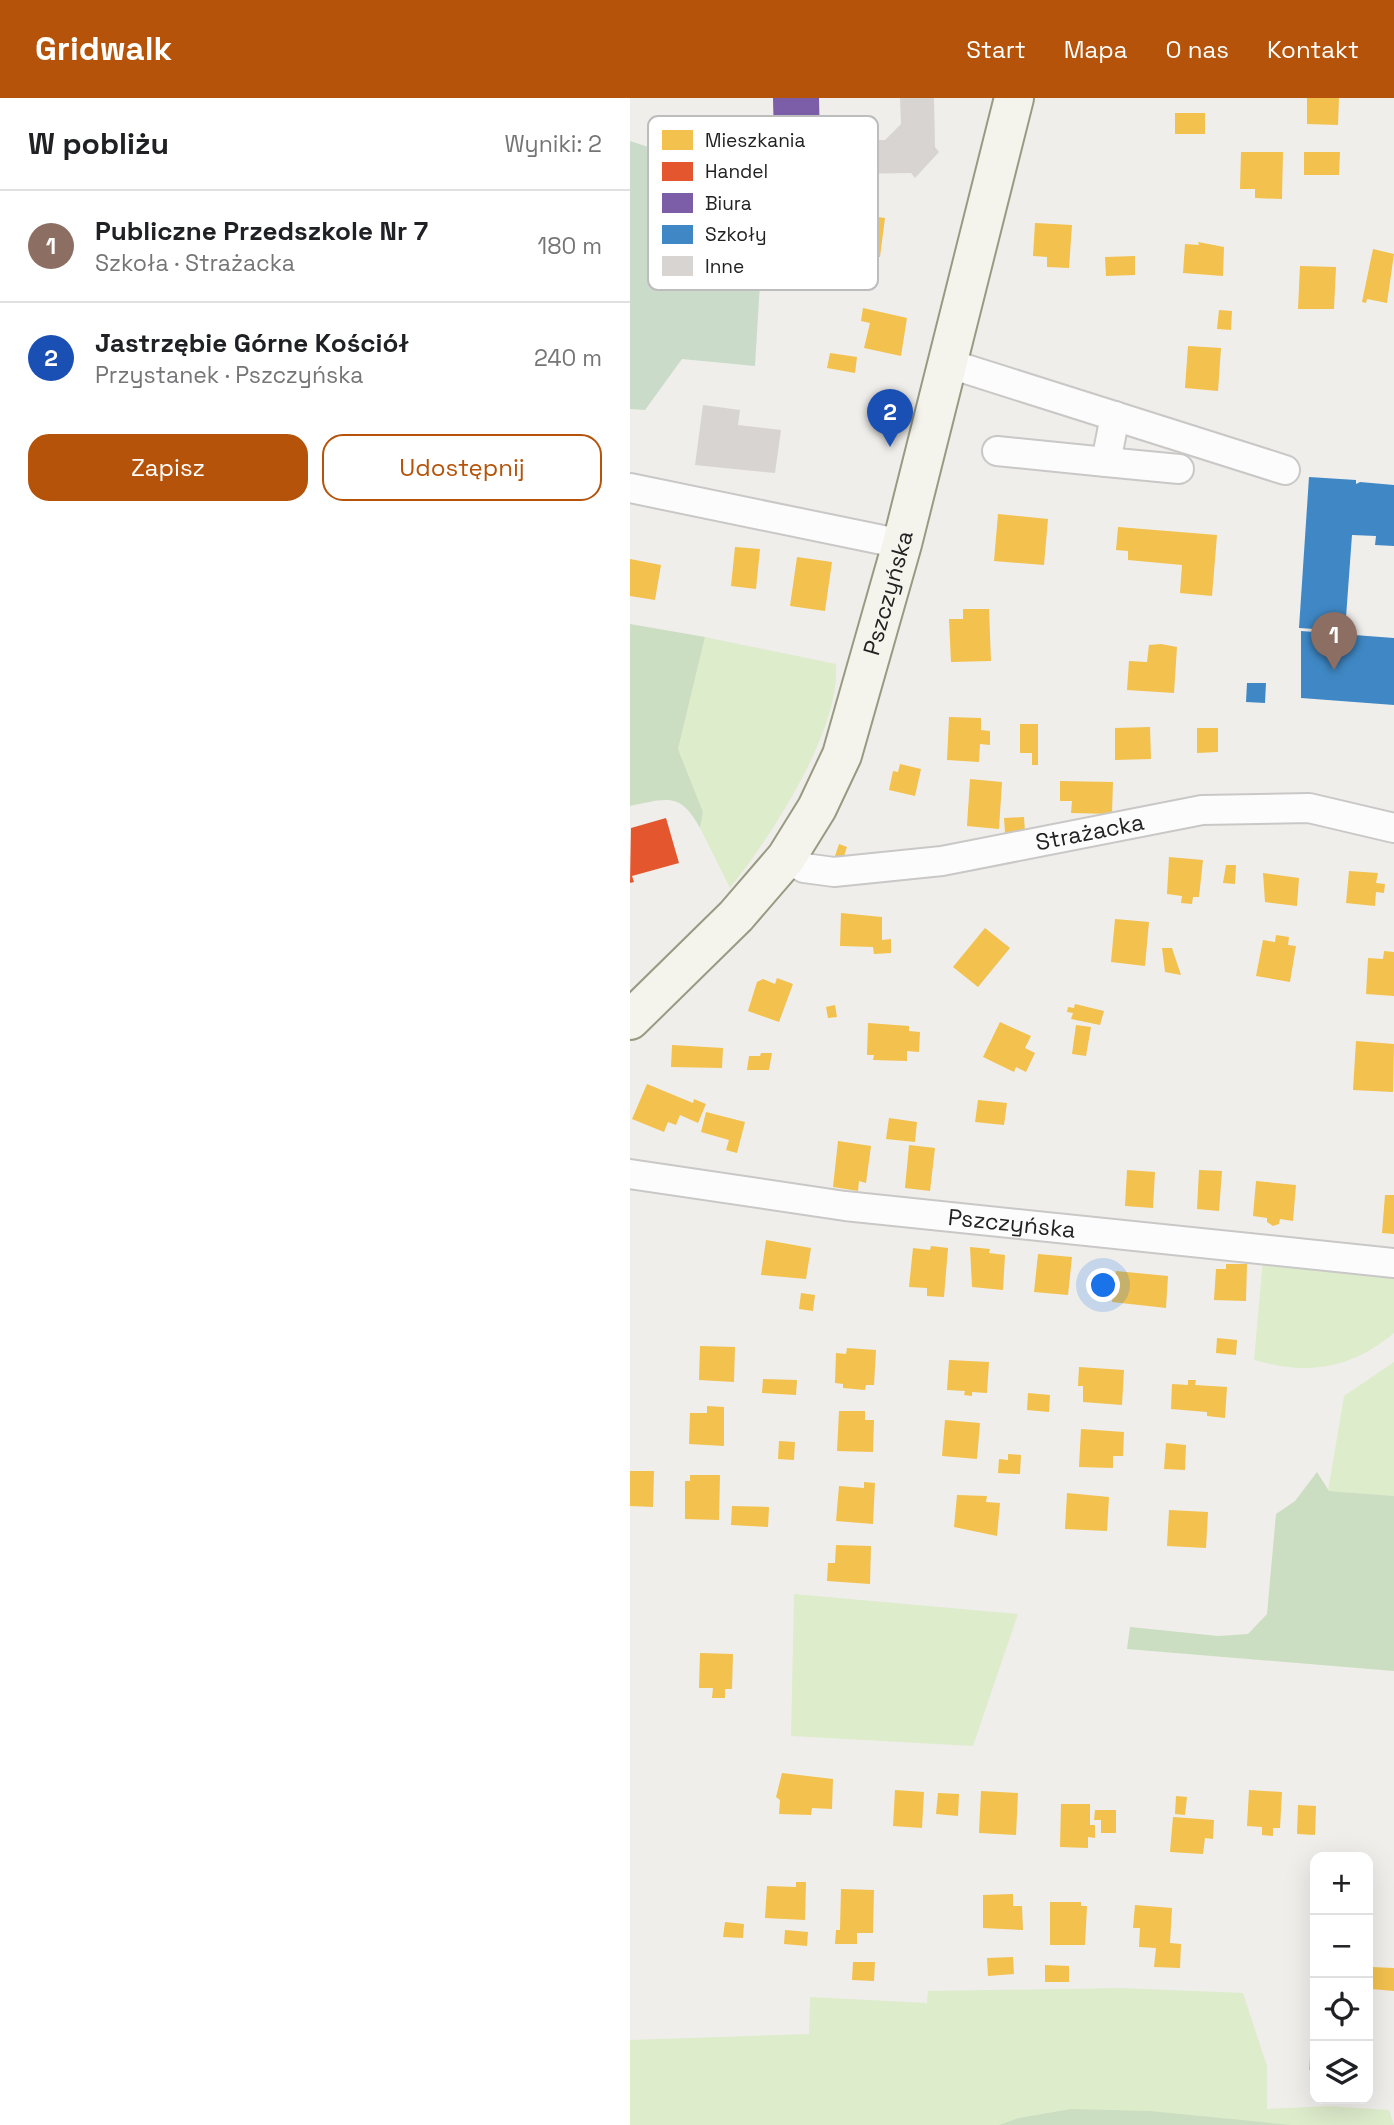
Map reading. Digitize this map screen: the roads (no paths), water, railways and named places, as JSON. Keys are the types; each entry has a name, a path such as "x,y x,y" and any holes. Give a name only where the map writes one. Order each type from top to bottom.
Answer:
{"street":[{"name":"Pszczyńska","path":"630,1020 736,916 795,863 842,755 902,544 1014,98"},
{"path":"947,363 1285,470"},
{"path":"1106,462 1115,416"},
{"path":"998,451 1179,469"},
{"path":"630,488 902,544"},
{"name":"Strażacka","path":"795,863 834,872 942,861 1202,810 1309,808 1394,828"},
{"name":"Pszczyńska","path":"630,1174 845,1206 1394,1263"}],"place":[{"name":"Jastrzębie Górne Kościół","path":"890,447"},
{"name":"Publiczne Przedszkole Nr 7","path":"1334,670"}]}
